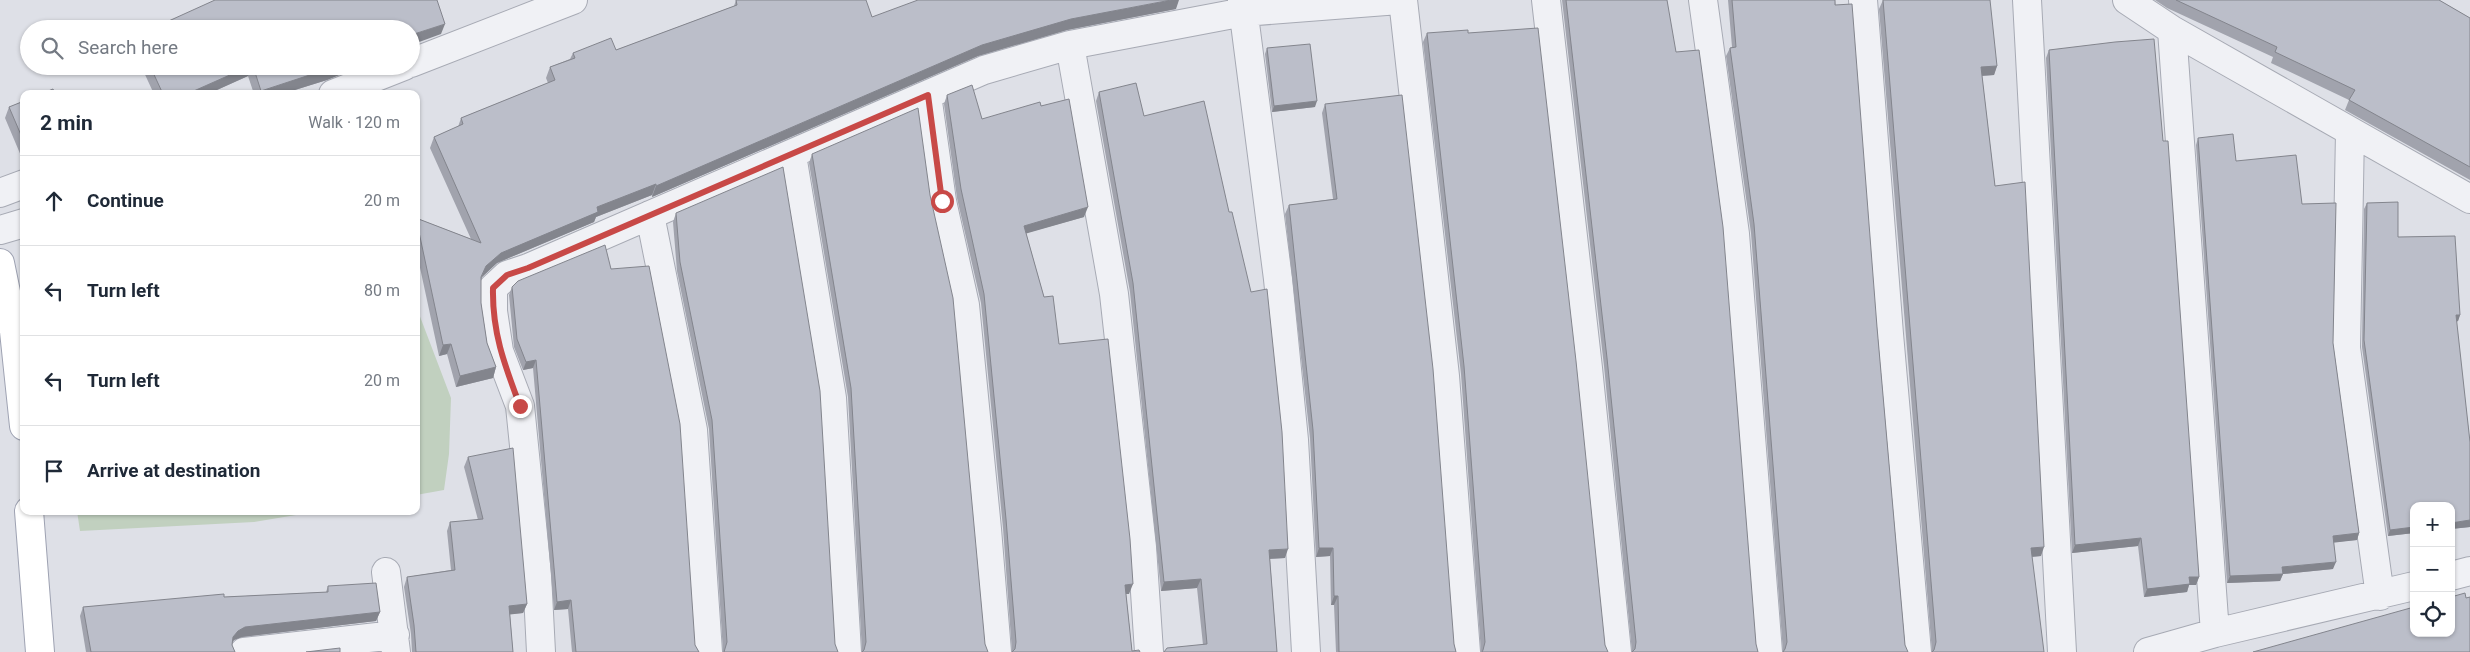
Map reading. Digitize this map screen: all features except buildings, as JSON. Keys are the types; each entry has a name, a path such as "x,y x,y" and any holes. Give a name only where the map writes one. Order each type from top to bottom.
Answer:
{"main road":[{"path":"0,263 19,331 20,350"},
{"path":"29,515 40,652"}],"street":[{"path":"420,59 523,9 573,0"},
{"path":"541,652 537,574 520,406 499,351 493,311 493,288 507,275 528,268 792,155 984,70 1070,45 1243,6 1398,0"},
{"path":"1403,0 1445,376 1466,652"},
{"path":"1546,0 1588,368 1617,652"},
{"path":"1703,0 1735,234 1768,652"},
{"path":"1863,0 1889,334 1917,652"},
{"path":"2027,0 2062,652"},
{"path":"2128,0 2172,30 2470,199"},
{"path":"1243,6 1278,280 1294,440 1306,652"},
{"path":"2172,30 2215,633"},
{"path":"1070,45 1114,294 1142,547 1149,652"},
{"path":"343,90 381,75"},
{"path":"928,95 942,201 965,305 988,529 997,652"},
{"path":"2350,132 2346,348 2380,596"},
{"path":"792,155 832,398 847,652"},
{"path":"0,193 20,186"},
{"path":"650,215 693,430 708,652"},
{"path":"0,230 20,224"},
{"path":"2455,575 2470,571"},
{"path":"244,652 395,644 386,572"},
{"path":"2148,652 2215,633 2380,596 2410,587"}],"green space":[{"path":"420,317 451,398 449,454 444,490 420,494"},
{"path":"78,515 296,515 254,522 80,531"}],"route":[{"path":"520,406 499,351 493,311 493,288 507,275 528,268 928,95 942,201"}]}
